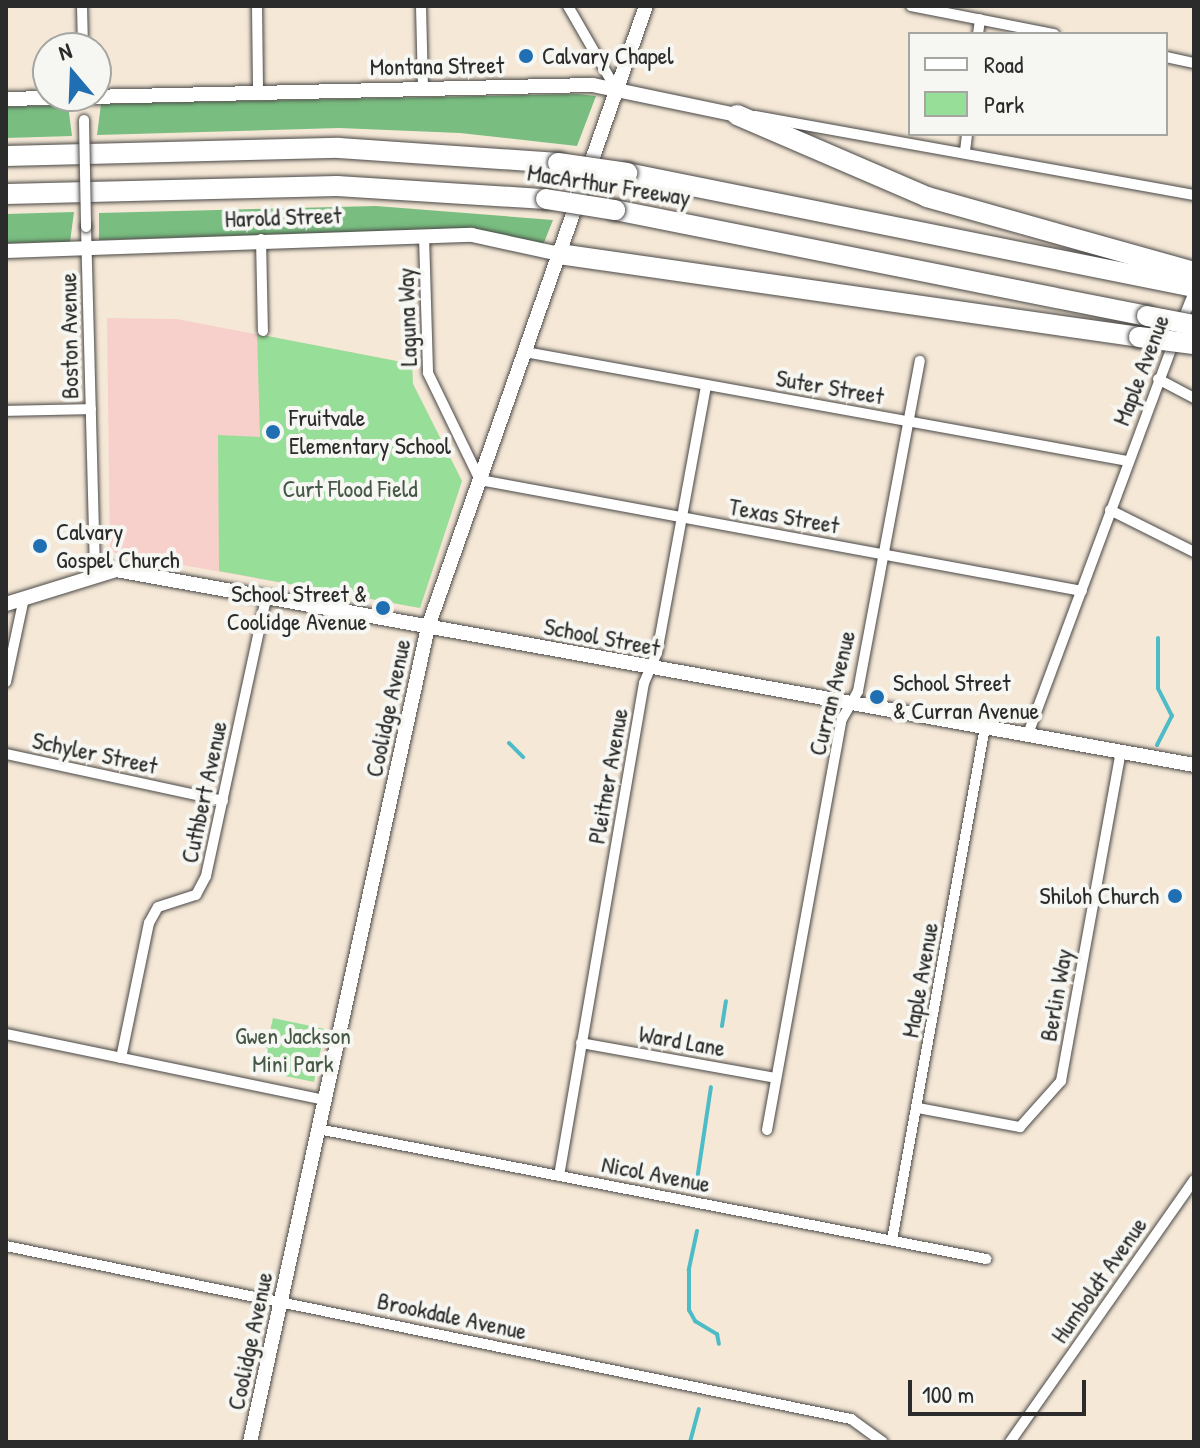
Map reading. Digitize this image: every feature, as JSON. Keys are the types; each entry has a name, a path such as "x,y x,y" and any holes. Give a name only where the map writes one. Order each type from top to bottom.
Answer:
{"highway":[{"path":"737,115 927,197 1163,272 1194,272"},
{"name":"MacArthur Freeway","path":"6,156 339,148 558,163 1163,272 1194,289"},
{"name":"MacArthur Freeway","path":"6,194 337,186 546,199 1194,325"},
{"path":"559,254 1194,344"}],"street":[{"path":"82,6 83,32"},
{"path":"257,6 258,93"},
{"path":"421,6 423,87"},
{"path":"568,6 616,89"},
{"name":"Coolidge Avenue","path":"250,1442 428,627 646,6"},
{"path":"911,6 1044,32"},
{"path":"978,32 980,19"},
{"path":"1168,57 1194,63"},
{"name":"Montana Street","path":"112,96 423,87 616,89 737,115 965,151 1194,195"},
{"name":"Montana Street","path":"6,99 32,98"},
{"name":"Boston Avenue","path":"84,112 95,574"},
{"path":"965,151 967,136"},
{"name":"Harold Street","path":"6,251 261,239 472,235 559,254"},
{"name":"Laguna Way","path":"424,236 428,373 480,480"},
{"path":"261,239 263,331"},
{"name":"Maple Avenue","path":"1028,734 1194,289"},
{"name":"Suter Street","path":"525,352 1128,461"},
{"name":"Curran Avenue","path":"767,1130 849,704 858,691 920,361"},
{"path":"1158,379 1194,398"},
{"name":"Pleitner Avenue","path":"559,1176 581,1043 706,385"},
{"path":"6,411 91,409"},
{"name":"Texas Street","path":"480,480 1082,591"},
{"path":"1110,510 1194,552"},
{"name":"School Street","path":"6,604 116,570 1194,765"},
{"path":"6,682 24,598"},
{"name":"Cuthbert Avenue","path":"121,1058 149,923 158,907 196,895 206,876 266,598"},
{"name":"Maple Avenue","path":"892,1240 985,727"},
{"name":"Berlin Way","path":"918,1108 1020,1127 1061,1081 1121,752"},
{"name":"Schyler Street","path":"6,754 223,801"},
{"path":"6,1034 325,1100"},
{"name":"Ward Lane","path":"581,1043 776,1078"},
{"name":"Nicol Avenue","path":"318,1129 986,1259"},
{"name":"Humboldt Avenue","path":"1010,1442 1194,1180"},
{"name":"Brookdale Avenue","path":"6,1246 851,1419 883,1442"}],"shaded area":[{"name":"Curt Flood Field","path":"107,318 177,319 412,364 413,384 462,481 420,608 110,552"}],"green space":[{"path":"596,96 577,146 460,133 339,128 97,135 100,112 112,112 112,104"},
{"path":"32,106 32,112 69,112 72,136 6,138 6,107"},
{"path":"376,206 553,220 543,245 472,228 99,240 99,213"},
{"path":"74,212 70,242 6,243 6,214"},
{"name":"Curt Flood Field","path":"257,334 412,364 413,384 462,481 420,608 219,571 218,435 260,437"},
{"name":"Gwen Jackson Mini Park","path":"273,1018 325,1029 314,1082 261,1071"}],"waterway":[{"path":"1157,745 1172,716 1158,688 1158,638"},
{"path":"509,743 523,757"},
{"path":"722,1026 726,1001"},
{"path":"696,1187 711,1087"},
{"path":"697,1231 689,1270 689,1310 695,1321 717,1334 719,1344"},
{"path":"690,1442 699,1409"}],"place":[{"name":"Calvary Chapel","path":"526,56"},
{"name":"Fruitvale Elementary School","path":"273,432"},
{"name":"Calvary Gospel Church","path":"40,546"},
{"name":"School Street & Coolidge Avenue","path":"383,608"},
{"name":"School Street & Curran Avenue","path":"877,697"},
{"name":"Shiloh Church","path":"1175,896"}]}
